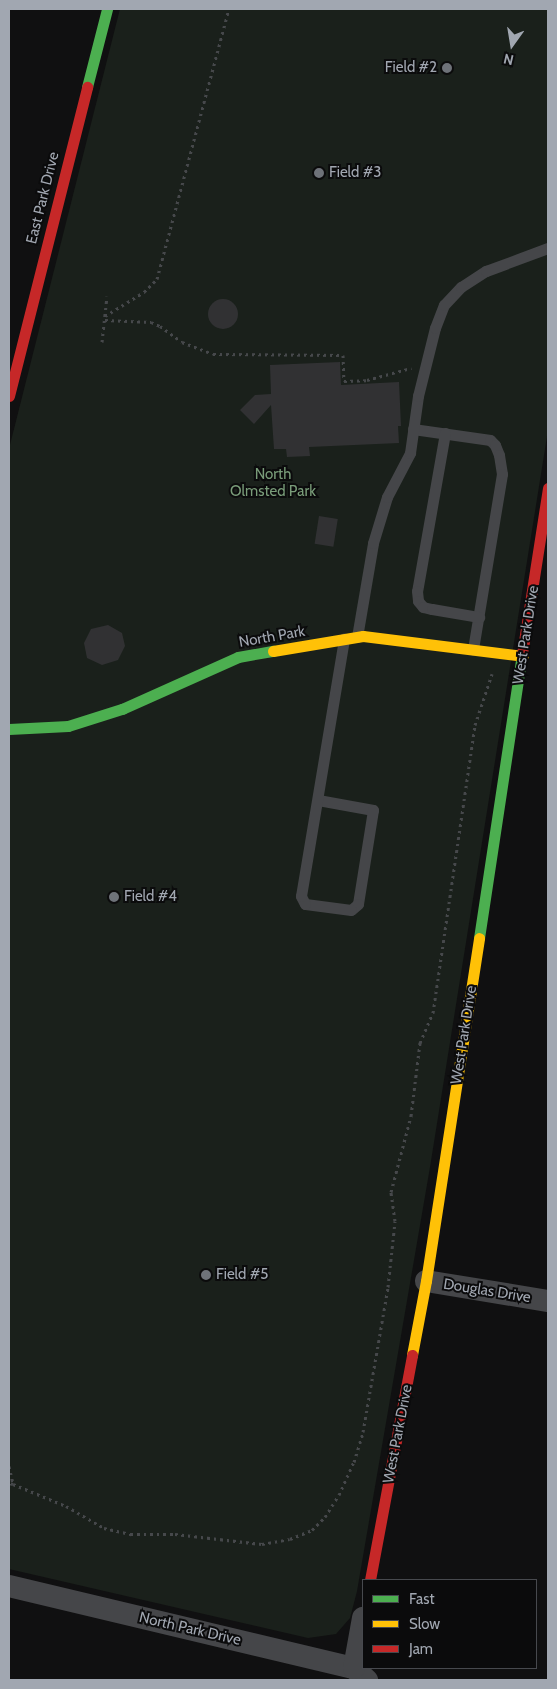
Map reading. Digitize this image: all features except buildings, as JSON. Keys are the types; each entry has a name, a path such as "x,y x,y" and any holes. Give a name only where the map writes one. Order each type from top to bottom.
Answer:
{"street":[{"name":"East Park Drive","path":"9,396 107,9"},
{"name":"West Park Drive","path":"370,1579 426,1281 548,488"},
{"name":"North Park","path":"9,729 68,726 122,709 238,658 357,637 523,656"},
{"name":"Douglas Drive","path":"426,1281 548,1301"},
{"name":"North Park Drive","path":"9,1586 360,1674"},
{"path":"360,1674 362,1637"}],"lane":[{"path":"357,637 372,543 387,497 410,453 413,428 434,328 444,305 461,287 486,271 548,248"},
{"path":"413,428 490,440 495,445 499,455 502,474 473,650"},
{"path":"445,433 417,591 418,601 423,607 478,616"},
{"path":"318,800 373,810 358,904 351,910 305,904 301,896 344,639"}],"path":[{"path":"105,318 144,292 157,279 229,9"},
{"path":"102,342 107,296"},
{"path":"105,318 150,322 160,326 182,342 213,354 343,355 344,381 368,380 426,364"},
{"path":"9,1466 11,1483 66,1506 104,1528 130,1534 175,1534 262,1544 290,1539 312,1530 325,1517 339,1495 354,1462 363,1432 388,1288 395,1221 391,1192 411,1116 420,1043 433,1013 475,725 493,671"}],"green space":[{"name":"North Olmsted Park","path":"120,9 548,9 548,430 430,1167 357,1591 350,1618 336,1634 308,1638 9,1569 9,449"}],"traffic: fast":[{"path":"87,87 107,9"},
{"path":"9,729 68,726 122,709 238,657 273,651"},
{"path":"479,938 522,654"}],"traffic: slow":[{"path":"273,651 363,636 523,656"},
{"path":"412,1355 426,1281 479,938"}],"traffic: jam":[{"path":"9,396 87,87"},
{"path":"522,654 548,488"},
{"path":"370,1579 412,1355"}],"place":[{"name":"Field #2","path":"447,68"},
{"name":"Field #3","path":"319,173"},
{"name":"Field #4","path":"114,897"},
{"name":"Field #5","path":"206,1275"}]}
